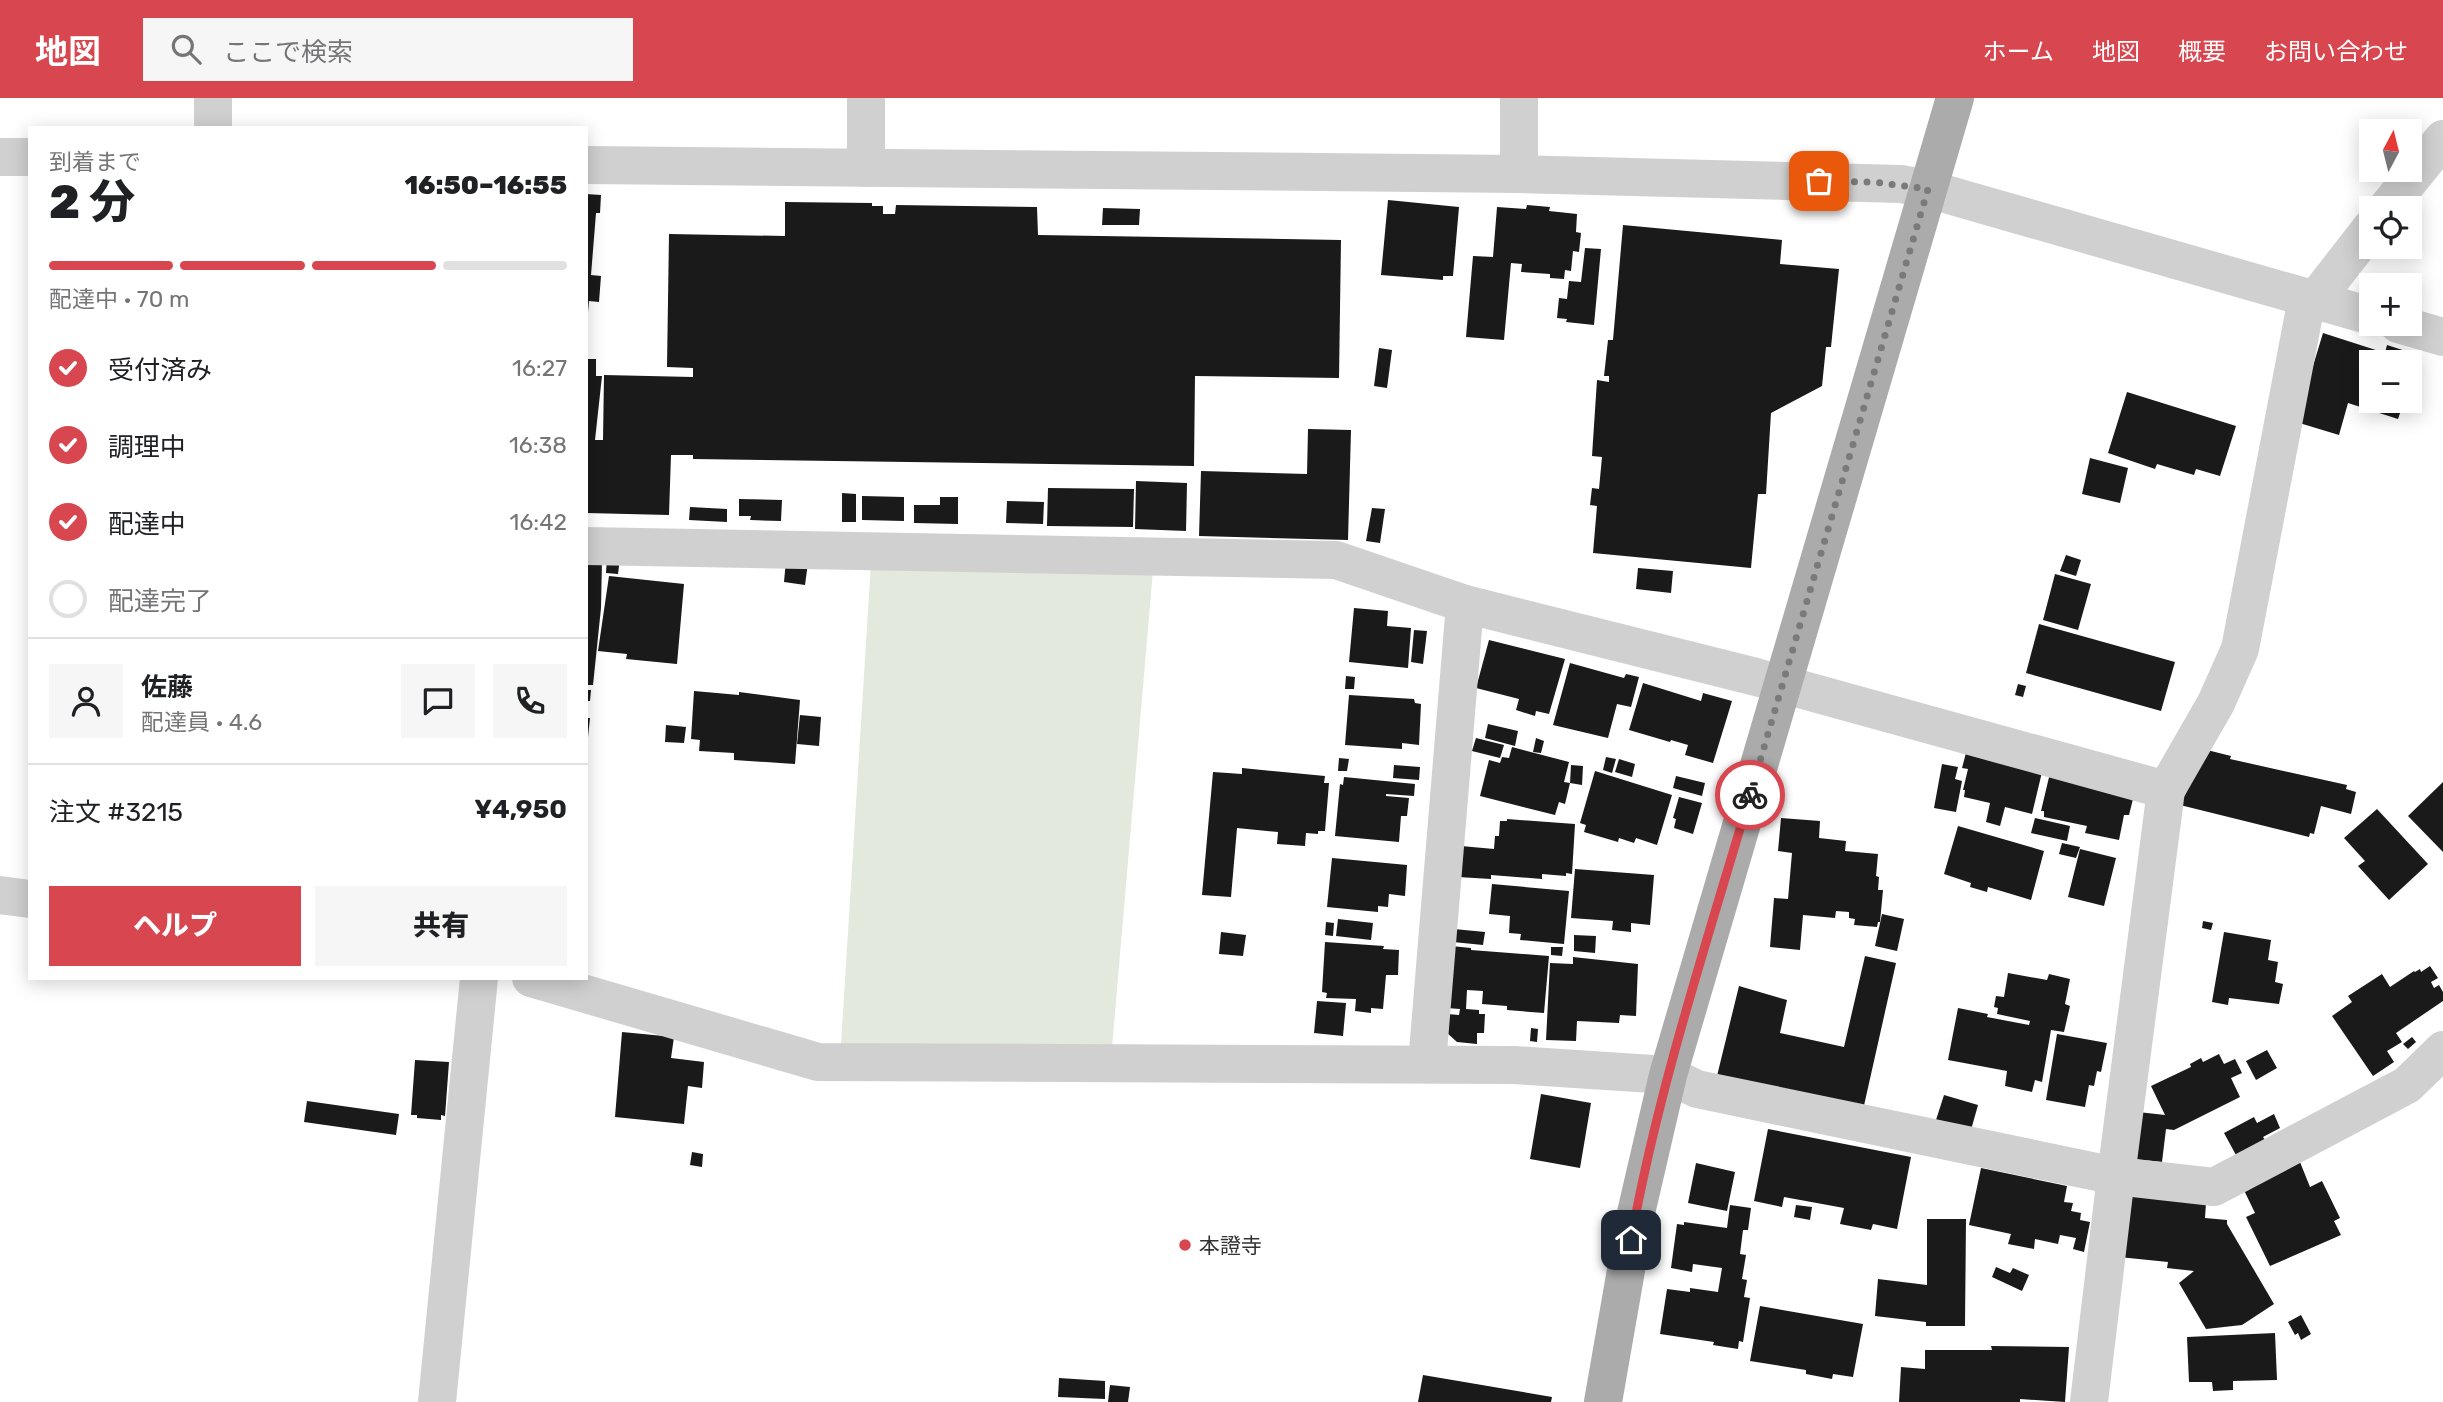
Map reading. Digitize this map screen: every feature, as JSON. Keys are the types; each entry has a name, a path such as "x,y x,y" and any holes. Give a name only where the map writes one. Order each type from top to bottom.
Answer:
{"main road":[{"path":"1603,1402 1636,1213 1668,1075 1955,98"}],"street":[{"path":"213,98 213,126"},
{"path":"866,98 866,168"},
{"path":"1519,98 1519,174"},
{"path":"2398,196 2443,139"},
{"path":"0,157 28,157"},
{"path":"588,164 1519,174 1873,182 1928,189 2359,312"},
{"path":"2089,1402 2166,790 2216,703 2240,649 2304,314 2359,243"},
{"path":"2422,331 2443,337"},
{"path":"588,546 1336,560 1465,604 1782,685 2166,790"},
{"path":"1427,1064 1465,604"},
{"path":"0,895 28,899"},
{"path":"438,1402 479,980"},
{"path":"538,980 818,1062 1514,1065 1668,1075 1697,1089 2116,1176 2214,1187 2407,1085 2443,1050"}],"shaded area":[{"path":"871,563 1153,570 1112,1048 841,1044"}],"building":[{"path":"588,194 601,195 600,213 596,213 591,275 601,276 599,302 589,301 588,312"},
{"path":"1388,200 1459,207 1453,276 1443,276 1443,280 1381,275"},
{"path":"785,202 872,203 872,206 883,206 883,214 895,214 896,205 1037,207 1038,235 1341,240 1339,378 1195,376 1194,466 693,459 693,455 671,455 669,515 588,513 588,359 596,359 596,376 602,376 595,440 603,440 604,375 693,377 693,368 667,367 669,234 785,236"},
{"path":"1527,205 1550,207 1549,211 1577,214 1576,232 1581,233 1579,252 1573,251 1571,271 1565,270 1564,279 1550,278 1550,274 1521,272 1522,264 1511,263 1504,340 1466,337 1473,256 1493,257 1497,207 1526,209"},
{"path":"1103,208 1140,209 1139,225 1102,225"},
{"path":"1623,225 1782,240 1780,264 1839,269 1831,347 1826,347 1822,386 1771,413 1766,494 1758,494 1751,568 1593,553 1597,506 1590,505 1592,488 1599,489 1602,457 1592,456 1597,380 1609,382 1609,376 1604,376 1608,340 1613,340"},
{"path":"1585,248 1601,249 1594,325 1566,322 1567,319 1557,318 1559,298 1567,299 1569,281 1581,282"},
{"path":"2323,333 2376,350 2359,350 2359,407 2348,403 2339,435 2296,422"},
{"path":"2387,345 2402,350 2386,350"},
{"path":"1379,348 1392,350 1387,388 1374,386"},
{"path":"2127,392 2236,426 2220,476 2196,469 2194,475 2157,464 2155,469 2108,453"},
{"path":"2379,413 2400,413 2398,419"},
{"path":"1308,429 1351,430 1348,540 1199,536 1201,471 1307,474"},
{"path":"2090,458 2128,468 2120,503 2082,494"},
{"path":"1136,481 1187,483 1186,531 1135,529"},
{"path":"1048,488 1134,489 1133,527 1047,526"},
{"path":"842,493 856,494 856,522 842,522"},
{"path":"862,496 904,497 904,521 862,520"},
{"path":"940,497 958,497 958,524 914,523 914,505 940,505"},
{"path":"739,499 782,500 781,521 750,520 751,516 739,516"},
{"path":"1007,501 1044,502 1043,524 1006,523"},
{"path":"690,507 727,509 727,522 689,520"},
{"path":"1372,508 1385,509 1380,543 1366,541"},
{"path":"2066,555 2081,560 2076,576 2060,571"},
{"path":"607,558 620,558 618,574 606,573"},
{"path":"588,560 602,560 601,608 593,685 588,685"},
{"path":"786,560 808,563 805,585 784,582"},
{"path":"1638,568 1673,571 1671,593 1636,589"},
{"path":"2055,574 2091,584 2078,630 2043,620"},
{"path":"609,576 684,584 677,664 626,659 627,654 598,651"},
{"path":"1354,608 1388,611 1387,626 1411,628 1408,668 1349,662"},
{"path":"2039,624 2175,662 2161,711 2026,673"},
{"path":"1414,630 1427,631 1423,664 1411,662"},
{"path":"1489,640 1565,659 1549,714 1536,711 1535,716 1516,710 1519,699 1476,688"},
{"path":"1570,663 1624,678 1626,674 1639,677 1631,707 1617,704 1608,738 1553,725"},
{"path":"1346,676 1355,677 1354,689 1345,689"},
{"path":"1643,683 1701,701 1703,693 1732,701 1713,763 1685,755 1688,745 1629,730"},
{"path":"2018,684 2026,686 2023,697 2015,695"},
{"path":"694,691 739,695 739,692 800,700 795,764 734,760 734,753 699,751 700,740 691,739"},
{"path":"1349,695 1414,699 1415,703 1421,704 1419,745 1402,743 1402,749 1345,745"},
{"path":"800,715 821,717 819,746 797,744"},
{"path":"1488,724 1518,731 1515,746 1485,738"},
{"path":"666,725 686,727 684,743 665,742"},
{"path":"1476,738 1504,745 1500,758 1472,751"},
{"path":"1536,738 1544,741 1541,753 1533,752"},
{"path":"1512,747 1569,762 1564,782 1570,783 1565,804 1559,802 1555,815 1480,796 1489,760 1500,763 1502,757 1509,758"},
{"path":"1967,749 2043,768 2032,814 2005,807 2000,826 1986,822 1990,803 1964,797 1968,769 1962,768"},
{"path":"2207,750 2231,756 2230,759 2347,785 2346,789 2356,792 2351,814 2321,806 2314,834 2310,833 2309,837 2180,805"},
{"path":"1606,757 1616,759 1612,773 1603,770"},
{"path":"1339,758 1349,759 1347,771 1338,771"},
{"path":"1619,759 1635,764 1632,777 1615,772"},
{"path":"1942,764 1958,767 1955,779 1962,781 1956,812 1934,808"},
{"path":"1394,765 1420,767 1419,780 1393,778"},
{"path":"1571,765 1583,766 1582,785 1570,783"},
{"path":"1242,768 1325,776 1324,783 1329,783 1325,831 1318,831 1318,834 1306,833 1305,846 1277,844 1278,832 1237,828 1231,897 1202,895 1213,772 1242,774"},
{"path":"1595,771 1672,795 1657,845 1636,838 1634,843 1619,838 1618,842 1584,832 1586,825 1580,823"},
{"path":"2050,773 2135,791 2129,815 2124,815 2119,840 2085,833 2087,826 2044,817 2044,811 2041,811"},
{"path":"1676,776 1705,783 1702,796 1673,788"},
{"path":"1344,777 1415,784 1414,796 1386,794 1409,798 1407,816 1401,816 1399,842 1335,836 1340,784 1343,785"},
{"path":"2443,782 2443,852 2408,816"},
{"path":"1679,797 1702,803 1693,834 1674,828 1676,819 1673,818"},
{"path":"2377,809 2428,864 2389,900 2358,866 2365,861 2344,838"},
{"path":"1781,818 1820,821 1819,838 1846,841 1845,851 1878,854 1876,876 1879,877 1878,890 1883,890 1880,922 1877,927 1854,925 1855,919 1849,918 1849,912 1836,911 1835,918 1803,915 1800,950 1770,947 1774,898 1788,899 1792,853 1778,851"},
{"path":"2035,818 2070,826 2067,841 2031,833"},
{"path":"1507,819 1575,824 1572,874 1542,874 1542,879 1491,875 1491,879 1458,877 1461,846 1494,849 1495,836 1499,836 1500,821"},
{"path":"1958,826 2044,851 2031,900 1988,887 1987,892 1970,887 1971,883 1944,874"},
{"path":"2062,843 2080,847 2076,858 2059,854"},
{"path":"2080,849 2116,858 2104,906 2068,897"},
{"path":"1332,858 1407,865 1405,896 1389,894 1388,907 1378,906 1378,912 1327,907"},
{"path":"1575,869 1654,875 1650,925 1631,923 1631,932 1612,930 1613,921 1571,918"},
{"path":"1492,884 1569,891 1564,944 1520,940 1521,934 1509,933 1510,916 1489,914"},
{"path":"1882,914 1904,919 1897,951 1875,946"},
{"path":"1338,919 1373,923 1371,940 1336,936"},
{"path":"2203,921 2213,923 2211,930 2202,928"},
{"path":"1326,922 1334,923 1333,936 1325,935"},
{"path":"1454,929 1485,932 1483,945 1453,942"},
{"path":"1221,932 1246,935 1243,956 1219,954"},
{"path":"2224,932 2271,940 2268,960 2278,962 2275,982 2283,984 2279,1004 2229,998 2228,1005 2212,1002"},
{"path":"1574,935 1596,936 1595,953 1574,951"},
{"path":"1325,942 1384,946 1383,949 1399,950 1398,975 1386,975 1383,1009 1371,1008 1371,1013 1355,1011 1356,999 1326,998 1327,993 1322,992"},
{"path":"1451,946 1549,956 1544,1013 1507,1010 1507,1006 1482,1004 1483,991 1467,990 1466,1009 1479,1010 1479,1014 1485,1014 1484,1033 1477,1033 1477,1044 1457,1042 1446,1032 1447,1014 1459,1015 1460,1009 1446,1008"},
{"path":"1551,947 1563,947 1562,956 1551,955"},
{"path":"1865,956 1896,963 1863,1110 1716,1080 1739,986 1787,1000 1780,1033 1844,1047"},
{"path":"1573,957 1638,964 1636,1016 1620,1015 1619,1023 1577,1021 1576,1041 1546,1040 1550,963 1573,964"},
{"path":"2430,966 2438,978 2431,982 2434,988 2439,985 2443,992 2443,1001 2396,1033 2402,1042 2387,1051 2394,1062 2373,1076 2332,1016 2352,1002 2348,996 2382,974 2390,987 2414,971 2420,969 2421,972"},
{"path":"2008,973 2047,980 2049,974 2070,979 2065,1004 2070,1006 2064,1032 2051,1030 2042,1082 2035,1080 2032,1092 2005,1086 2007,1071 1948,1060 1958,1008 2029,1025 2030,1021 1997,1014 1998,1008 1994,1007 1996,996 2004,997"},
{"path":"1317,1001 1346,1003 1343,1036 1314,1033"},
{"path":"1531,1028 1538,1029 1537,1042 1530,1041"},
{"path":"622,1032 674,1037 671,1058 704,1062 702,1088 688,1086 684,1124 615,1117"},
{"path":"2057,1034 2107,1043 2101,1072 2097,1071 2094,1086 2089,1085 2085,1107 2046,1100"},
{"path":"2412,1037 2416,1042 2408,1049 2403,1044"},
{"path":"2267,1050 2277,1068 2256,1080 2246,1061"},
{"path":"2219,1054 2224,1064 2235,1059 2242,1073 2231,1078 2240,1097 2174,1130 2166,1129 2162,1162 2133,1159 2138,1112 2165,1115 2151,1086 2191,1067 2190,1064 2201,1058 2203,1062"},
{"path":"415,1060 449,1062 445,1116 441,1115 441,1120 411,1115"},
{"path":"1541,1094 1591,1103 1580,1168 1530,1159"},
{"path":"1944,1095 1978,1105 1971,1130 1936,1120"},
{"path":"307,1101 399,1114 396,1135 304,1122"},
{"path":"2274,1114 2280,1128 2263,1137 2265,1140 2236,1155 2224,1133 2254,1117 2257,1123"},
{"path":"1768,1129 1911,1157 1897,1229 1873,1224 1871,1230 1840,1224 1844,1208 1784,1197 1782,1207 1754,1201"},
{"path":"692,1152 703,1154 702,1167 690,1165"},
{"path":"2298,1157 2310,1187 2322,1181 2340,1218 2334,1221 2341,1235 2270,1266 2246,1217 2255,1213 2241,1184"},
{"path":"1696,1163 1735,1172 1727,1211 1688,1203"},
{"path":"1981,1168 2067,1186 2064,1202 2073,1203 2071,1211 2081,1213 2080,1220 2090,1222 2084,1252 2073,1249 2076,1238 2060,1235 2058,1244 2035,1239 2034,1249 2008,1244 2011,1234 1969,1225"},
{"path":"2128,1192 2206,1203 2205,1218 2227,1220 2274,1304 2242,1325 2206,1329 2179,1283 2194,1271 2167,1268 2168,1262 2119,1257"},
{"path":"1730,1205 1751,1208 1748,1230 1743,1230 1740,1254 1746,1255 1742,1279 1747,1280 1744,1297 1750,1298 1743,1342 1739,1341 1738,1349 1713,1345 1714,1342 1660,1334 1667,1289 1690,1292 1690,1288 1718,1292 1722,1268 1693,1264 1692,1272 1671,1268 1677,1224 1684,1225 1684,1222 1727,1228"},
{"path":"1796,1205 1812,1207 1810,1220 1794,1217"},
{"path":"1927,1219 1966,1219 1965,1326 1926,1326 1926,1322 1875,1316 1878,1279 1927,1285"},
{"path":"1996,1267 2010,1273 2013,1268 2029,1275 2022,1291 1992,1277"},
{"path":"1760,1306 1863,1324 1853,1377 1833,1374 1832,1379 1806,1374 1806,1370 1750,1361"},
{"path":"2301,1315 2311,1334 2301,1340 2288,1322"},
{"path":"2275,1333 2277,1380 2233,1381 2233,1390 2213,1391 2212,1382 2189,1382 2187,1337"},
{"path":"1991,1346 2069,1347 2065,1402 2020,1399 2020,1402 1899,1402 1901,1367 1925,1369 1925,1350 1992,1350"},
{"path":"1423,1375 1552,1397 1551,1402 1418,1402"},
{"path":"1059,1378 1105,1381 1105,1399 1058,1397"},
{"path":"1110,1385 1130,1387 1128,1402 1108,1402"}],"way so far":[{"path":"1750,795 1928,189 1901,184 1819,181"}],"place":[{"name":"本證寺","path":"1185,1245"}],"route":[{"path":"1631,1240 1668,1075 1750,795"}]}
